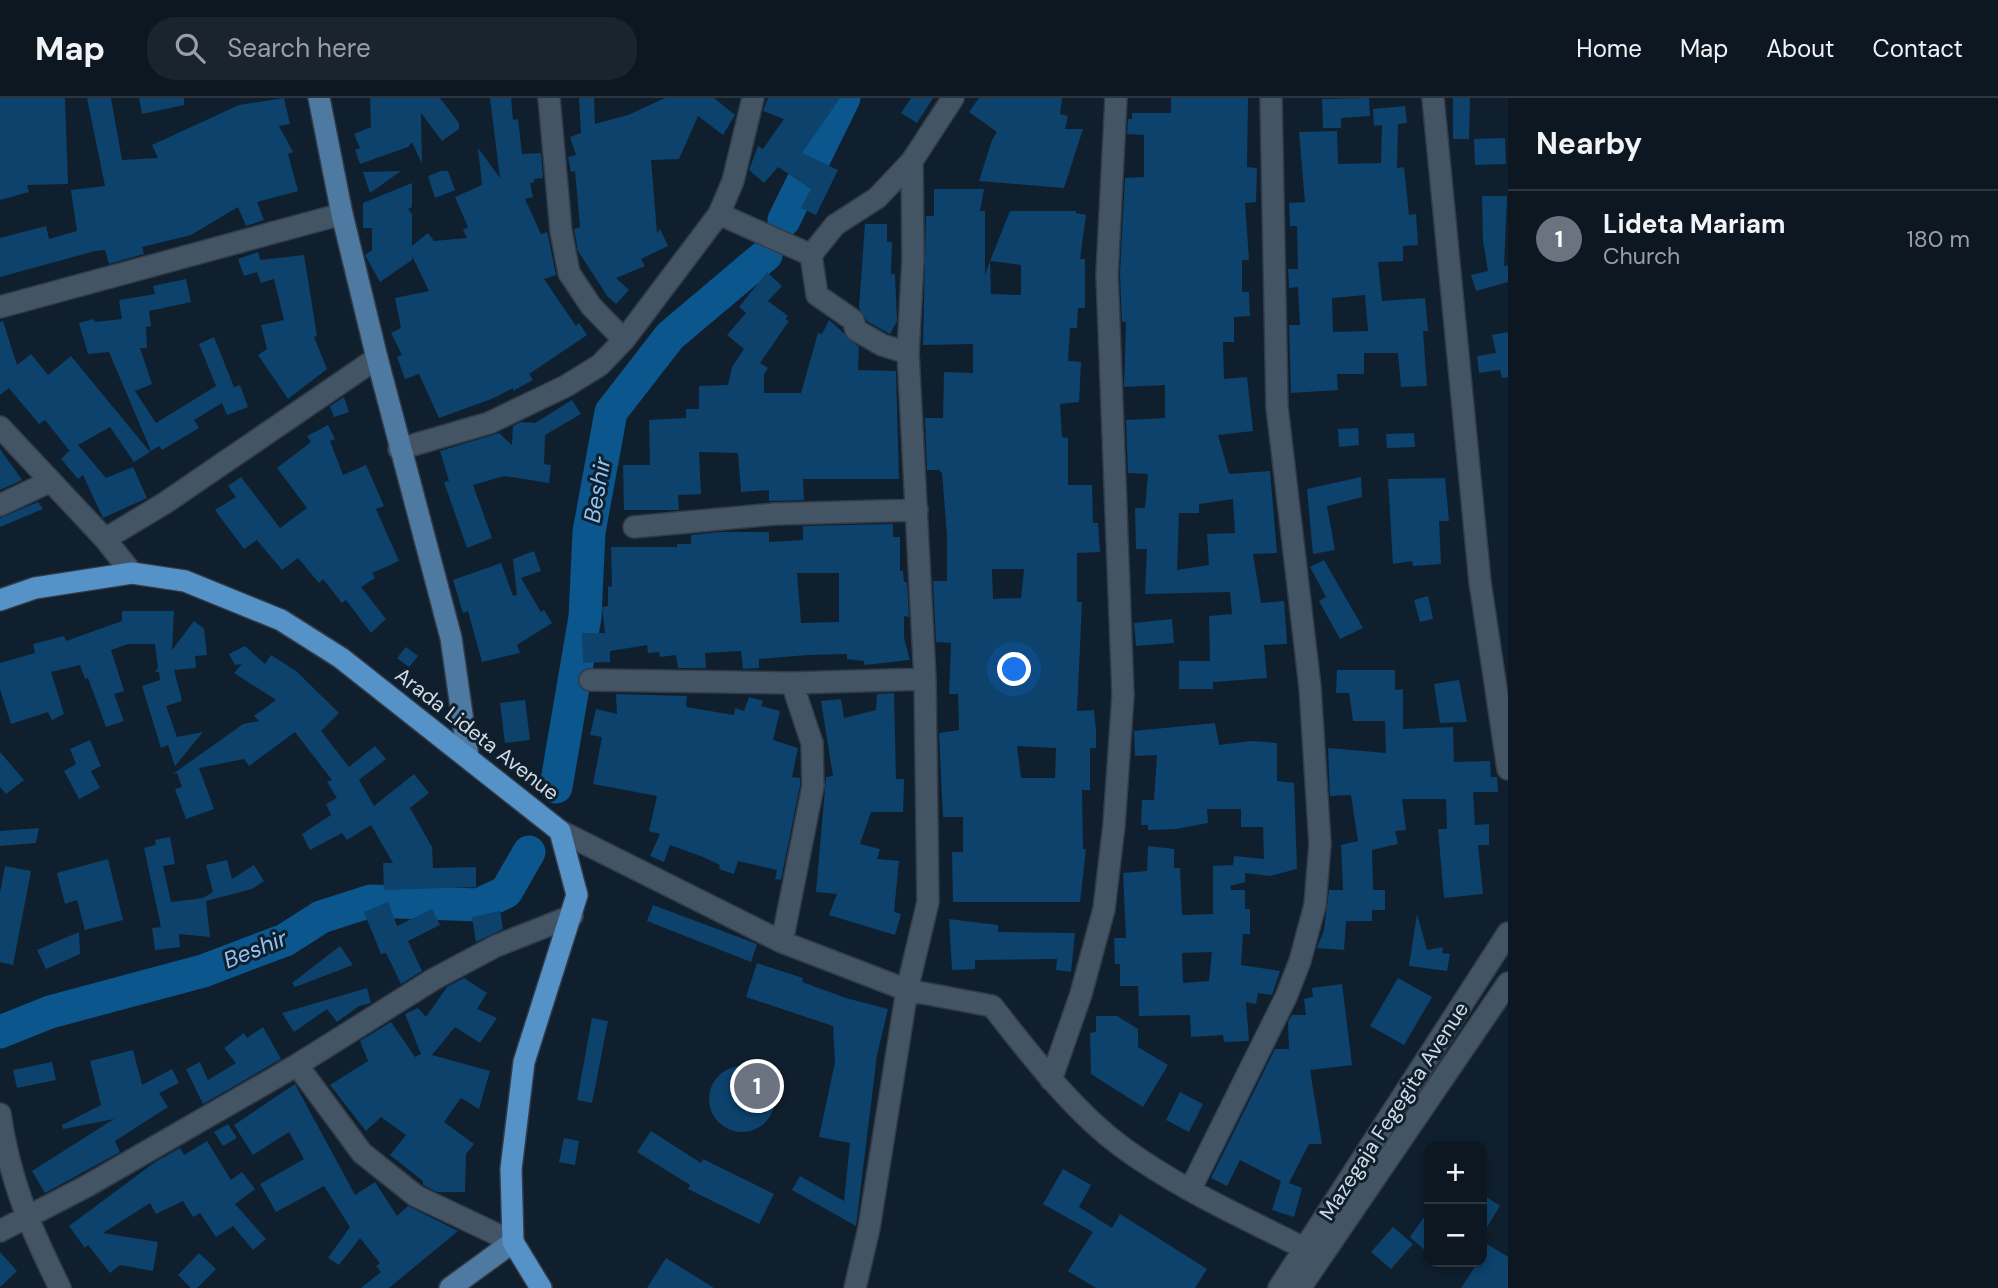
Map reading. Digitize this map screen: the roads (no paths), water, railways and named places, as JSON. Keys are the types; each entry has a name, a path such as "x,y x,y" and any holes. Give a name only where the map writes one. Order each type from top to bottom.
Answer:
{"highway":[{"name":"Arada Lideta Avenue","path":"0,600 35,589 132,573 185,581 281,620 341,659 468,756 560,831 577,895 524,1062 511,1169 513,1242 541,1288"}],"main road":[{"path":"319,98 342,214 399,449 451,638 468,756"},
{"path":"450,1288 513,1242"}],"street":[{"path":"549,98 561,231 569,273 591,306 624,340"},
{"path":"399,449 489,424 566,386 600,365 624,340 719,214 733,181 753,98"},
{"path":"908,353 882,345 856,330 853,320 817,295 811,256 835,225 877,198 912,161 953,98"},
{"path":"1051,1080 1081,994 1104,909 1119,747 1122,695 1107,274 1116,98"},
{"path":"1190,1190 1286,997 1300,961 1315,905 1320,844 1310,687 1277,407 1271,98"},
{"path":"1433,98 1480,582 1508,769"},
{"path":"855,1288 870,1228 907,990 928,902 925,679 908,353 913,259 912,161"},
{"path":"0,307 342,214"},
{"path":"719,214 811,256"},
{"path":"105,539 165,503 377,358"},
{"path":"0,427 105,539 132,573"},
{"path":"0,505 51,481"},
{"path":"634,527 775,514 917,510"},
{"path":"590,680 792,683 925,679"},
{"path":"782,942 813,786 813,743 792,683"},
{"path":"560,831 782,942 907,990 992,1006 1051,1080 1121,1146 1190,1190 1312,1253"},
{"path":"0,1231 87,1186 297,1065 434,979 496,946 572,916"},
{"name":"Mazegaja Fegegita Avenue","path":"1300,1288 1312,1253 1508,933"},
{"name":"Mazegaja Fegegita Avenue","path":"1279,1288 1312,1253 1508,983"},
{"path":"297,1065 362,1153 416,1196 513,1242"},
{"path":"0,1114 7,1156 25,1217 60,1288"}],"waterway":[{"name":"Beshir","path":"784,220 844,98"},
{"name":"Beshir","path":"556,787 585,617 589,532 611,412 670,336 766,255"},
{"name":"Beshir","path":"0,1032 50,1012 203,971 285,940 321,917 371,901 478,905 506,892 529,852"}],"place":[{"name":"Lideta Mariam","path":"757,1086"}]}
